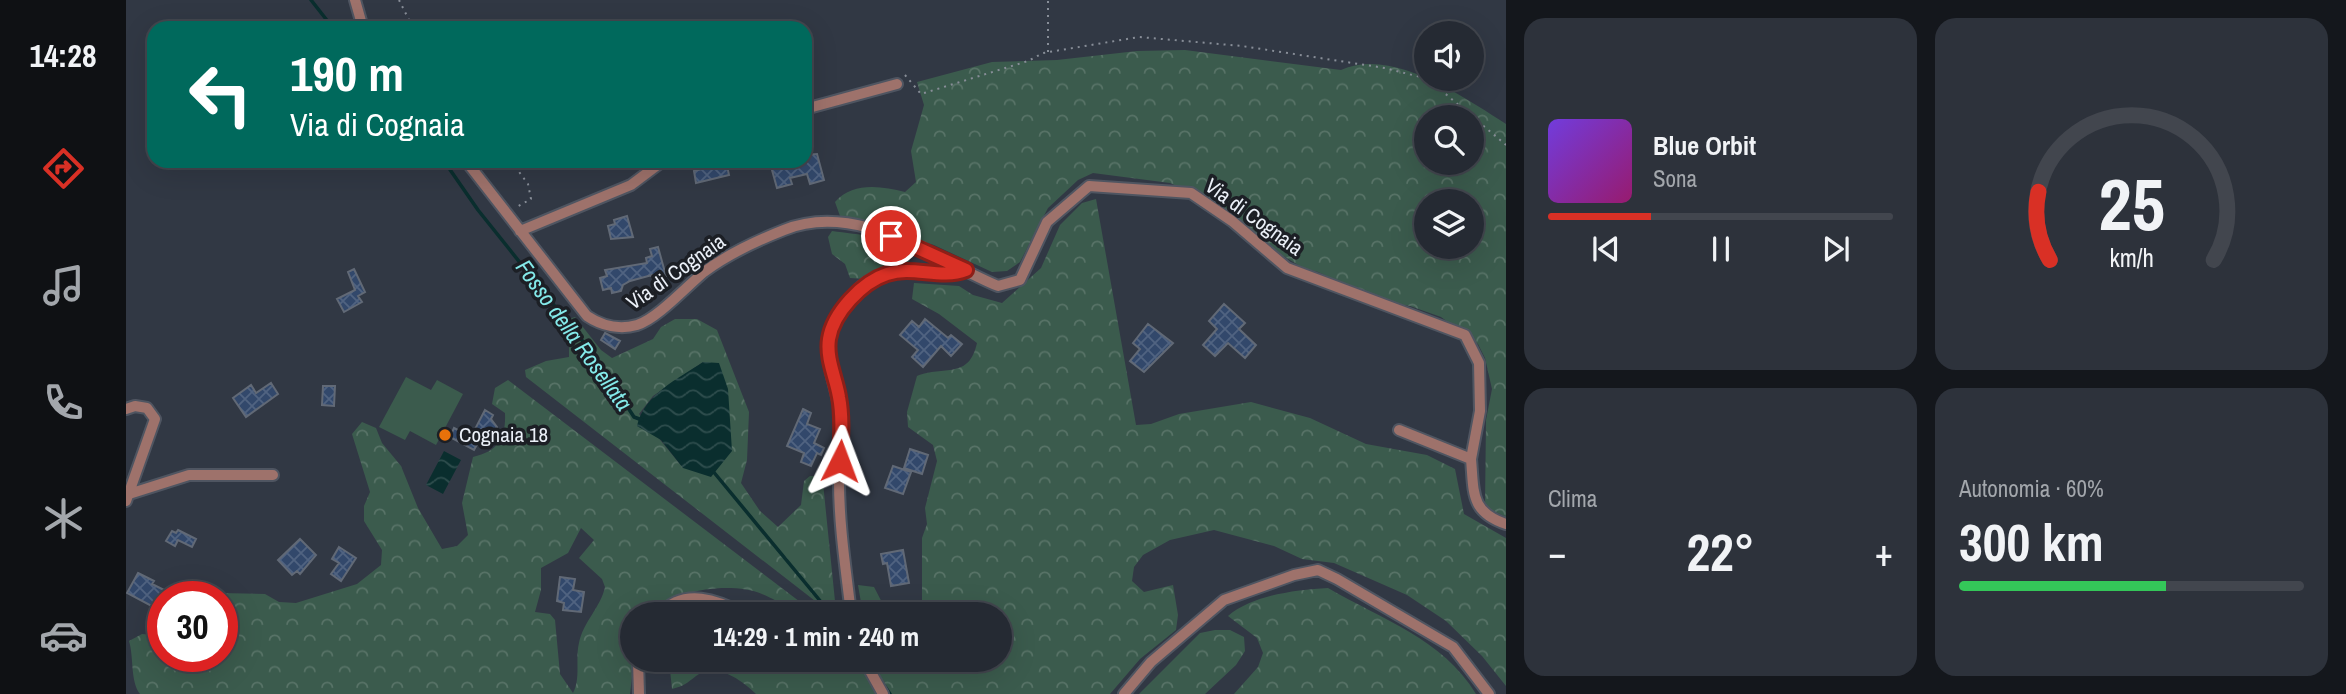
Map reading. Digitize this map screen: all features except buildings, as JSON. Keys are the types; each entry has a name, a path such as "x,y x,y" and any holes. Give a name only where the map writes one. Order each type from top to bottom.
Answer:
{"street":[{"path":"355,0 361,21"},
{"path":"812,107 897,84"},
{"name":"Via di Cognaia","path":"472,168 587,316 599,323 623,328 640,324 707,270 735,252 787,229 823,222 848,223 891,236 998,286 1020,280 1047,222 1090,186 1191,193 1232,221 1287,268 1465,335 1479,363 1480,411 1471,459 1477,506 1491,519 1506,524"},
{"path":"520,230 631,184 653,168"},
{"path":"850,602 840,519 842,422 829,338 844,308 867,282 888,273 913,270 949,275 966,270"},
{"path":"126,409 135,406 147,408 155,419 140,455 128,498"},
{"path":"1399,430 1471,459"},
{"path":"128,498 189,475 273,475"},
{"path":"1125,694 1151,662 1224,600 1294,575 1318,570 1361,592 1453,647 1489,694"},
{"path":"680,602 695,598 713,598 721,602"},
{"path":"638,672 639,694"},
{"path":"871,672 883,694"}],"path":[{"path":"399,0 410,21"},
{"path":"1048,0 1048,53"},
{"path":"897,84 906,75 921,94 1048,53 1139,37 1242,46 1385,68 1428,79 1506,145"},
{"path":"507,212 531,199 528,184 516,168"}],"green space":[{"path":"1185,50 1341,70 1361,65 1383,65 1405,70 1414,73 1414,91 1452,91 1475,105 1414,105 1414,175 1484,175 1484,110 1506,124 1506,517 1485,507 1486,420 1492,389 1485,358 1478,344 1441,317 1410,306 1380,301 1318,272 1303,268 1262,243 1198,196 1170,183 1093,173 1078,180 1048,208 1020,262 1007,271 992,272 934,245 840,216 835,202 850,191 877,187 905,192 916,182 911,151 924,105 917,82 992,62 1057,60 1137,51"},
{"path":"1096,199 1136,425 1151,424 1179,414 1251,402 1310,418 1366,444 1427,455 1455,469 1464,514 1506,538 1506,686 1482,656 1446,621 1407,595 1334,563 1302,559 1274,546 1214,530 1170,540 1143,555 1134,567 1132,581 1144,592 1173,585 1178,615 1176,630 1140,659 1110,694 756,694 736,678 723,672 1012,672 1012,602 922,602 922,538 927,524 925,508 937,461 933,445 908,427 907,412 917,376 962,367 973,355 977,343 939,314 912,299 914,283 959,286 973,295 1002,303 1041,268 1060,225 1082,203"},
{"path":"832,231 885,240 911,256 908,263 865,279 850,278 845,264 832,254 828,237"},
{"path":"575,317 601,350 612,358 653,339 661,327 675,319 697,319 717,330 749,412 747,460 741,483 760,511 778,527 801,505 804,481 810,476 818,476 823,483 835,602 816,602 526,377 525,370 546,361 569,357 569,343 559,322","holes":["703,362 683,468 639,414 653,396"]},
{"path":"406,377 431,390 437,380 463,394 436,445 410,431 405,440 379,427"},
{"path":"508,380 800,602 778,602 750,590 720,588 690,593 669,602 620,602 620,672 633,672 630,694 140,694 135,682 129,641 142,634 147,634 147,672 238,672 238,593 265,594 279,602 296,603 357,584 381,565 382,550 364,521 364,506 370,492 352,434 362,422 376,428 382,443 401,466 418,508 442,549 457,546 468,535 462,503 473,457 495,447 504,430 505,413 492,404 495,388","holes":["581,528 594,540 579,558 602,579 605,587 581,635 577,681 573,693 560,674 555,620 550,614 535,612 541,590 541,568 568,553"]},
{"path":"858,585 874,587 882,602 861,602"},
{"path":"1328,588 1429,644 1462,675 1476,694 1234,694 1258,667 1263,653 1257,638 1228,616 1262,598"},
{"path":"1230,630 1244,637 1245,651 1236,665 1205,694 1139,694 1200,633"},
{"path":"670,672 703,672 680,687 672,689"}],"water":[{"path":"703,362 719,363 728,389 732,451 711,477 683,468 661,440 637,426 654,396"},
{"path":"444,451 461,460 443,494 426,485"}],"waterway":[{"name":"Fosso della Rosellata","path":"311,0 328,21"},
{"name":"Fosso della Rosellata","path":"449,168 478,210 593,354 634,417 642,420"},
{"name":"Fosso della Rosellata","path":"712,470 821,602"},
{"name":"Fosso della Rosellata","path":"881,681 890,694"}],"place":[{"name":"Cognaia 18","path":"445,435"}],"route":[{"path":"840,461 842,422 829,357 829,338 844,308 867,282 888,273 913,270 949,275 966,270 934,253 891,236"}]}
